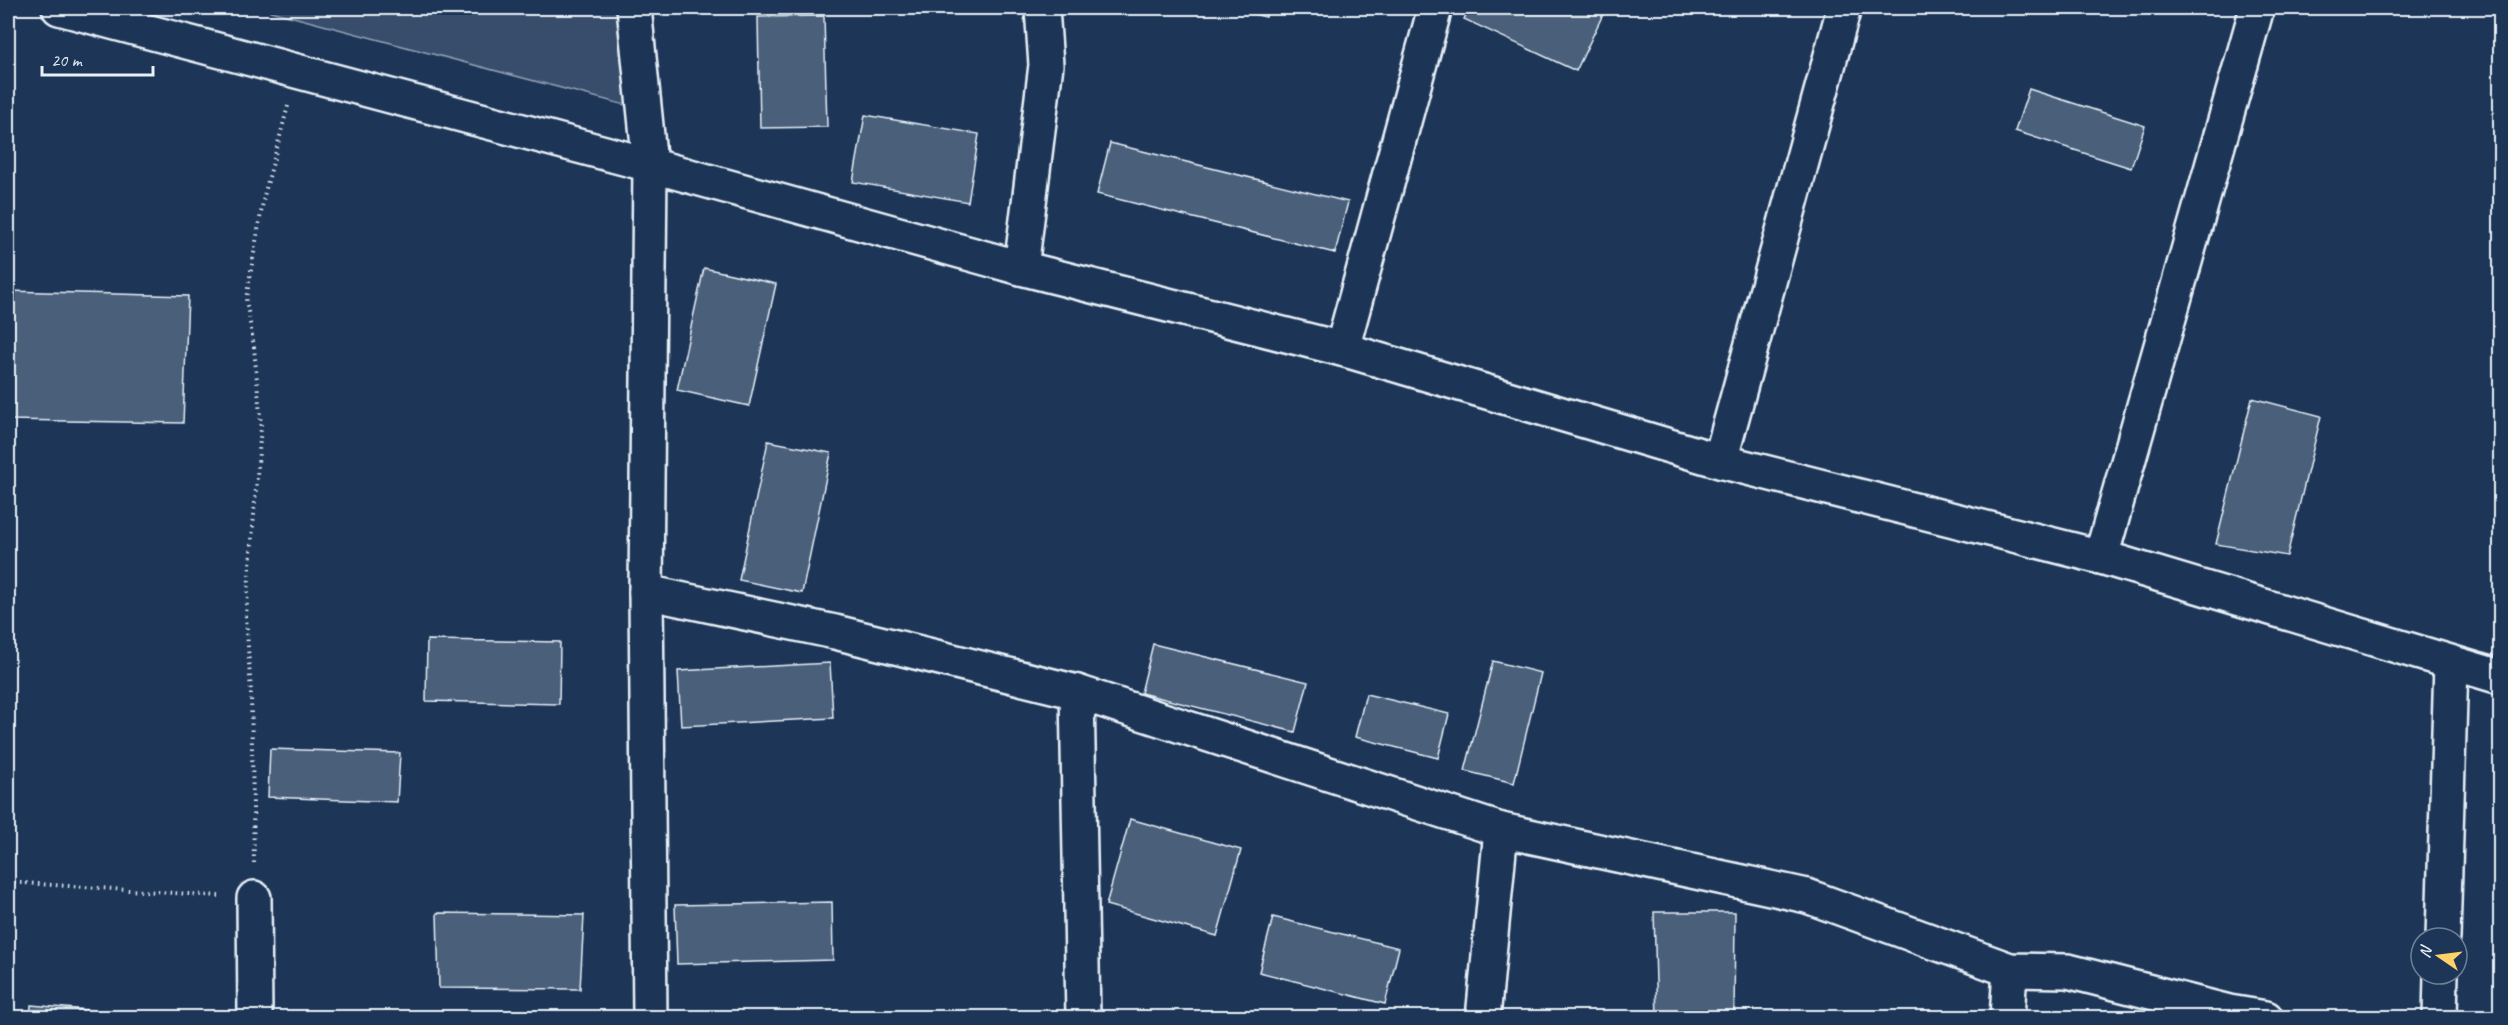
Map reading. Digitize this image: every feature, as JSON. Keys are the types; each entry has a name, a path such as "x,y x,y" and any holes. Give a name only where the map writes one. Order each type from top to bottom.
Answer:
{"street":[{"path":"59,8 650,165 1021,268 1342,349 1720,461 2102,557 2500,677"},
{"path":"634,8 650,165 646,592 650,1017"},
{"path":"1021,268 1046,65 1042,8"},
{"path":"1342,349 1435,8"},
{"path":"1720,461 1844,8"},
{"path":"2102,557 2257,8"},
{"path":"646,592 835,632 1077,692 1501,830 1807,896 2010,970 2068,971 2229,1012 2266,1017"},
{"path":"2443,926 2451,663"},
{"path":"1077,692 1083,1017"},
{"path":"1483,1017 1501,830"},
{"path":"254,898 255,1017"},
{"path":"2007,1017 2010,970"},
{"path":"2440,1017 2441,986"}],"path":[{"path":"8,882 254,898 251,693 246,616 261,426 254,347 246,299 264,196 297,71"}],"shaded area":[{"path":"259,8 630,8 644,110"}],"building":[{"path":"1229,8 1268,8 1266,17"},
{"path":"1470,8 1606,8 1576,71 1464,19"},
{"path":"824,16 827,127 760,128 758,17"},
{"path":"2029,89 2145,126 2131,168 2015,131"},
{"path":"865,115 979,134 968,202 853,182"},
{"path":"1110,143 1348,202 1335,253 1097,194"},
{"path":"704,268 776,284 749,406 677,390"},
{"path":"8,291 188,296 183,423 8,420"},
{"path":"2252,398 2321,416 2287,556 2216,544"},
{"path":"768,441 831,453 802,593 739,580"},
{"path":"427,640 560,642 559,704 426,701"},
{"path":"1153,644 1308,682 1295,732 1141,693"},
{"path":"1493,661 1541,673 1514,783 1465,771"},
{"path":"830,663 833,718 681,726 678,671"},
{"path":"1366,694 1449,714 1438,758 1355,737"},
{"path":"270,749 400,753 397,802 268,797"},
{"path":"1130,819 1241,850 1217,936 1106,905"},
{"path":"832,902 833,960 677,964 675,905"},
{"path":"1654,912 1735,912 1734,1018 1657,1018"},
{"path":"437,913 584,915 580,989 439,988"},
{"path":"1273,917 1399,948 1385,1004 1259,972"},
{"path":"31,1005 155,1016 30,1018"}]}
